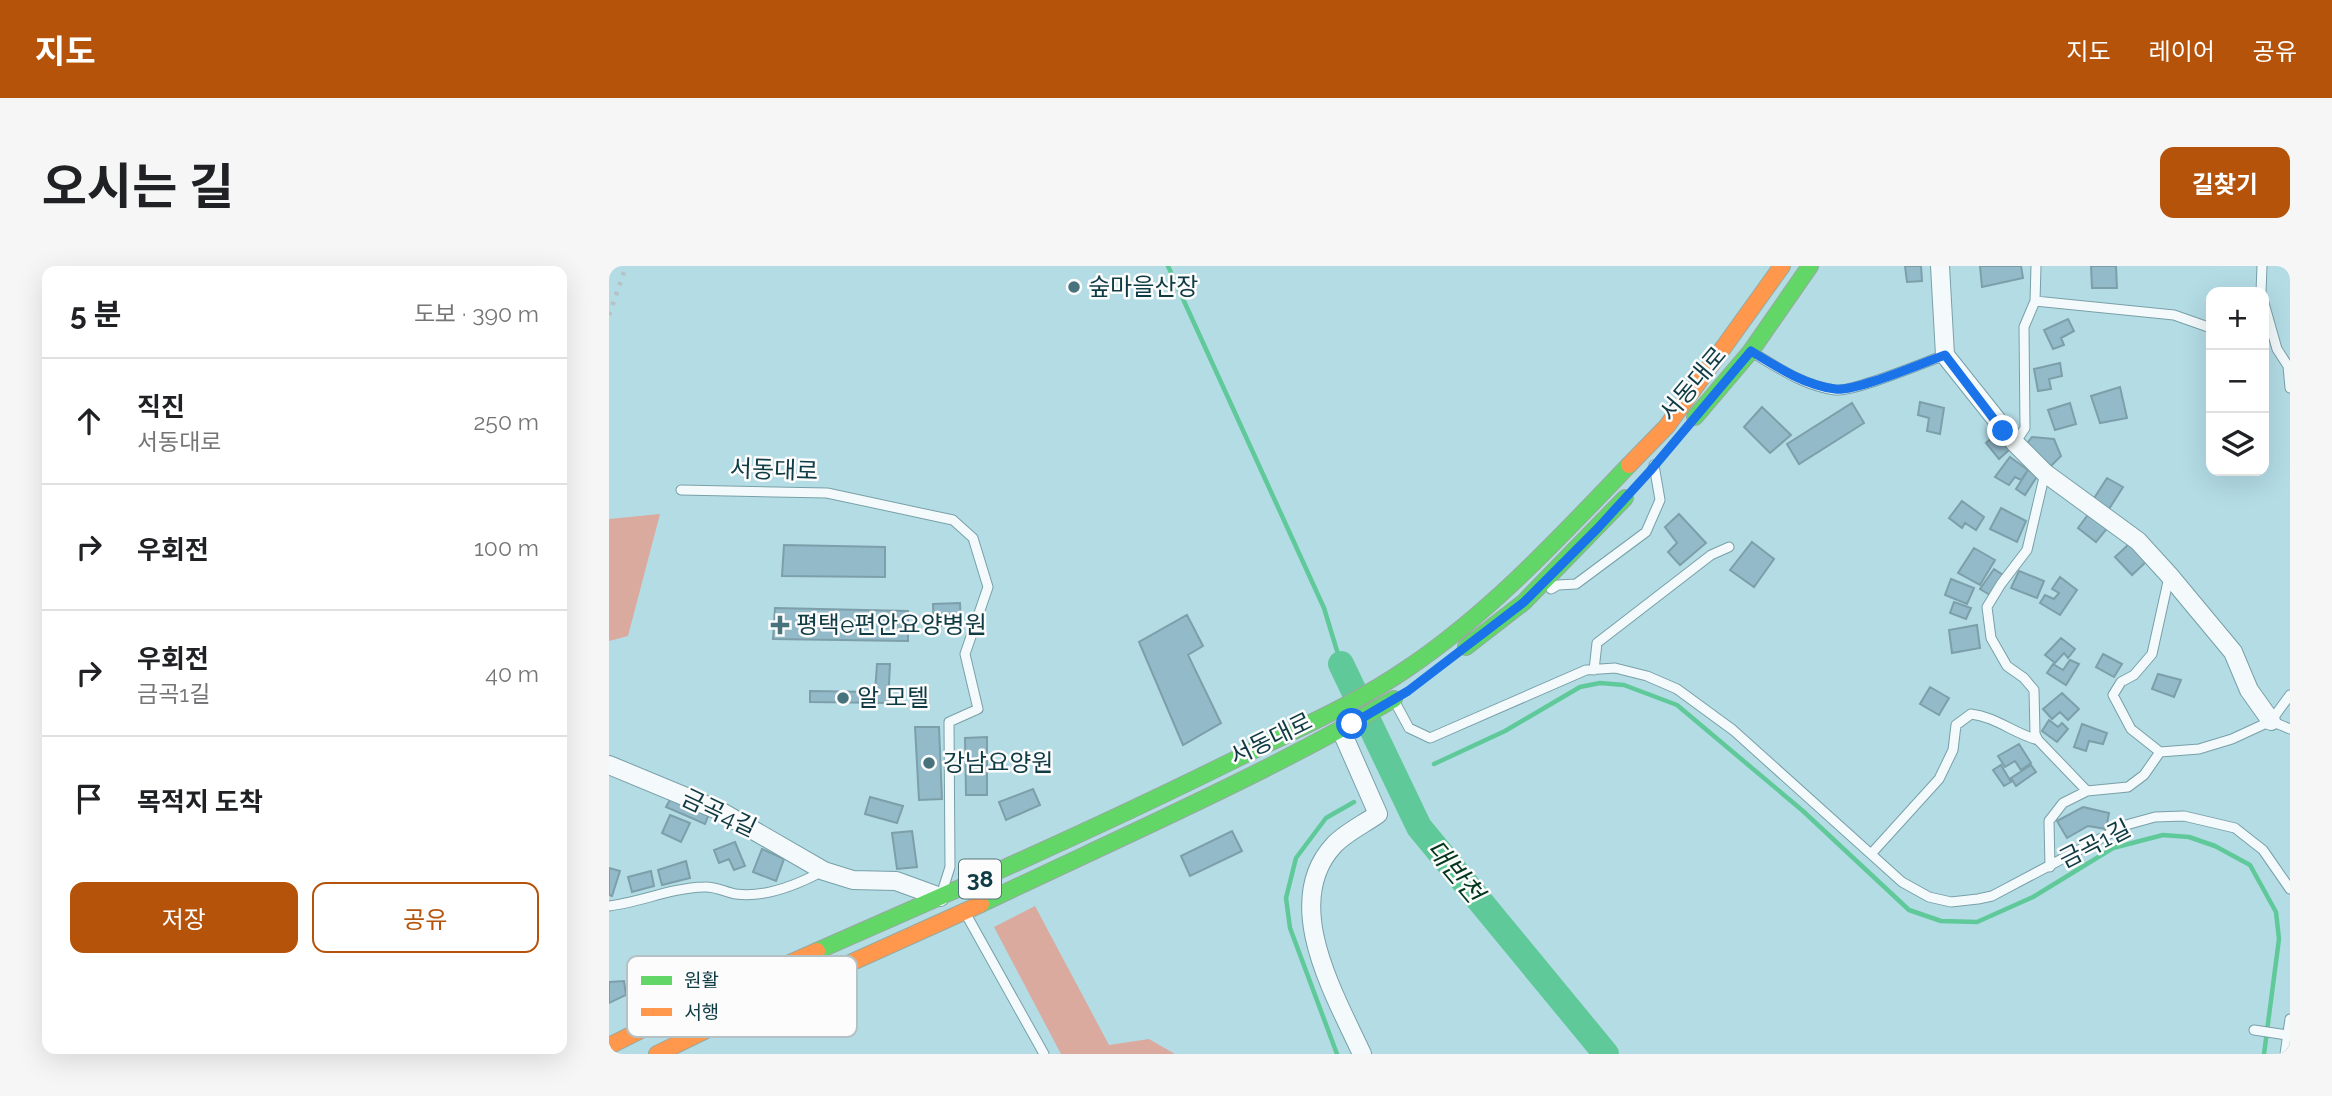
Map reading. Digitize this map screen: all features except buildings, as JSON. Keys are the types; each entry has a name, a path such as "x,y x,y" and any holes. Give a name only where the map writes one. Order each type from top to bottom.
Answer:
{"main road":[{"name":"서동대로","path":"852,956 1187,783 1347,704 1407,669 1459,630 1525,573 1667,426 1782,266"},
{"name":"서동대로","path":"1459,653 1524,602 1637,485 1751,351 1810,266"},
{"name":"서동대로","path":"821,956 952,904 1346,727 1408,691"},
{"name":"서동대로","path":"609,1046 627,1037"},
{"name":"서동대로","path":"657,1054 692,1037"}],"street":[{"path":"1940,266 1941,326 1945,355 2015,443 2045,473 2138,541 2169,575 2233,652 2249,690 2271,721"},
{"path":"1346,727 1377,814 1335,845 1315,873 1310,909 1319,959 1362,1054"},
{"name":"금곡4길","path":"609,765 720,811 824,871 853,880 896,881 952,904"}],"lane":[{"path":"2015,443 2025,428 2024,327 2035,301 2036,266"},
{"path":"2261,287 2262,266"},
{"path":"2035,301 2174,315 2206,326"},
{"path":"2269,321 2277,349 2288,366 2290,388"},
{"path":"2269,346 2277,349"},
{"path":"1751,351 1795,378 1837,390 1870,382 1945,355"},
{"path":"1524,602 1558,585 1576,584 1646,532 1660,500 1663,455"},
{"path":"2038,740 2035,734 2034,690 2024,678 2007,666 1991,638 1987,607 2027,550 2045,473"},
{"name":"서동대로","path":"681,490 827,494 953,520 974,538 988,587 965,654 978,709 949,722 952,904"},
{"path":"1594,670 1597,643 1711,555 1729,547"},
{"path":"2169,575 2151,654 2134,675 2121,682 2113,695 2131,729 2160,752 2199,749 2232,739 2271,721 2290,695"},
{"path":"1388,702 1409,728 1430,738 1586,670 1615,668 1647,676 1677,689 1733,730 1902,882 1929,897 1951,902 1992,896 2050,867"},
{"path":"1871,854 1939,779 1953,750 1956,725 1971,714 1987,716 2022,736 2038,740"},
{"path":"2271,721 2290,729"},
{"name":"금곡1길","path":"2038,740 2087,791"},
{"name":"금곡1길","path":"2160,752 2144,775 2127,787 2087,791 2063,803 2049,821 2050,867 2126,825 2155,817 2184,816 2235,828 2263,850 2290,889"},
{"path":"609,906 666,892 707,886 736,894 757,894 799,885 824,871"},
{"path":"952,904 1044,1054"},
{"path":"2285,1054 2290,1019"},
{"path":"2253,1030 2287,1035"}],"shaded area":[{"path":"660,514 628,636 609,641 609,519"},
{"path":"1035,906 1109,1045 1149,1039 1175,1054 1061,1054 994,927"}],"waterway":[{"path":"1168,266 1324,608 1341,664"},
{"name":"대반천","path":"1341,664 1419,827 1606,1054"},
{"path":"1434,764 1505,731 1580,687 1600,683 1624,685 1677,705 1803,811 1909,910 1941,921 1977,922 2033,897 2113,848 2163,835 2189,837 2215,846 2250,865 2276,912 2279,939 2264,1054"},
{"path":"1337,1054 1290,928 1286,898 1296,858 1326,818 1354,802"}],"railway":[{"path":"609,315 626,266"}],"traffic: fast":[{"path":"1695,417 1751,351 1810,266"},
{"path":"817,951 1128,811 1321,718 1387,682 1468,623 1496,598 1551,546 1629,465"},
{"path":"1466,647 1524,602 1625,498"},
{"path":"981,904 1242,780 1394,699"}],"traffic: slow":[{"path":"1629,465 1667,426 1782,266"},
{"path":"857,960 981,904"},
{"path":"806,956 817,951"},
{"path":"609,1046 627,1037"},
{"path":"657,1054 692,1037"}],"place":[{"name":"숲마을산장","path":"1074,287"},
{"name":"평택e편안요양병원","path":"780,625"},
{"name":"알 모텔","path":"843,698"},
{"name":"강남요양원","path":"929,763"}],"route":[{"path":"1352,724 1408,691 1524,602 1650,471 1751,351 1795,378 1837,390 1870,382 1945,355 2003,431"}]}
